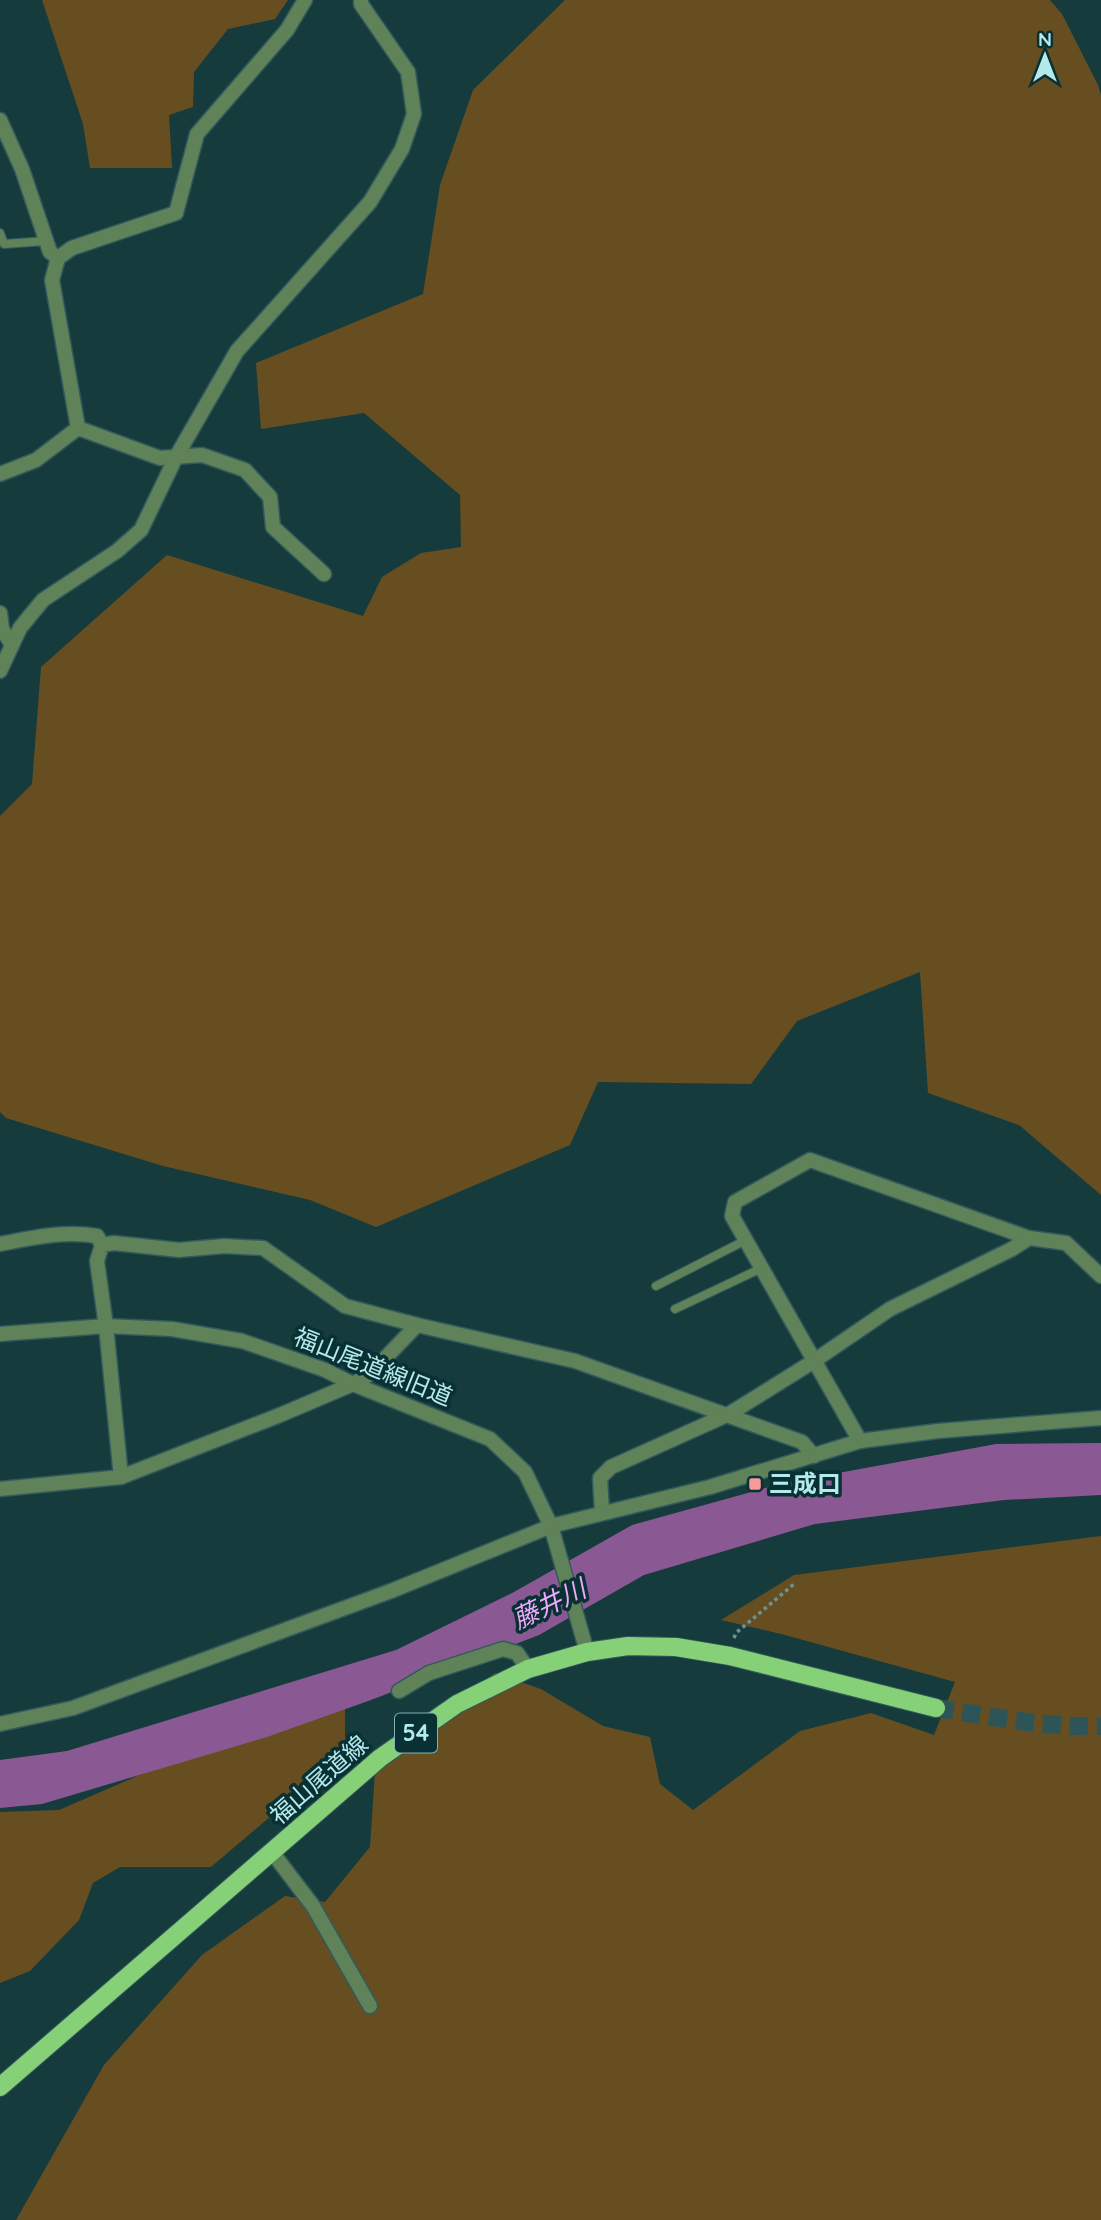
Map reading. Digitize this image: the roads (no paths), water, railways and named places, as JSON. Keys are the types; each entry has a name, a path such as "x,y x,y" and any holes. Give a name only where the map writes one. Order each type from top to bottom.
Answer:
{"main road":[{"name":"福山尾道線","path":"0,2087 380,1758 457,1704 528,1669 587,1652 628,1646 676,1647 730,1656 936,1708"}],"street":[{"path":"78,428 52,280 58,258 72,248 176,213 197,134 287,30 306,0"},
{"path":"0,671 20,628 43,600 117,551 141,530 176,457 237,351 370,202 402,149 414,114 408,72 361,4 361,0"},
{"path":"0,120 22,169 50,252 58,258"},
{"path":"78,428 160,458 202,454 244,470 270,497 273,527 324,574"},
{"path":"0,474 36,460 78,428"},
{"path":"0,613 2,629 12,645"},
{"path":"860,1441 732,1216 735,1202 810,1160 1029,1238 1066,1243 1101,1276"},
{"path":"0,1244 83,1233 96,1236 102,1245"},
{"path":"602,1512 600,1478 611,1466 729,1414 814,1362 890,1309 1029,1238"},
{"path":"102,1245 114,1243 179,1250 224,1246 263,1248 345,1306 575,1361 802,1442 814,1456"},
{"path":"102,1245 97,1261 121,1477"},
{"path":"0,1489 121,1477 353,1384 370,1374 417,1325"},
{"name":"福山尾道線旧道","path":"0,1334 106,1326 172,1329 242,1341 325,1370 353,1384 490,1439 525,1472 551,1526 587,1652"},
{"path":"0,1724 73,1708 391,1591 551,1526 709,1487 860,1441 938,1431 1101,1418"},
{"path":"399,1691 429,1673 503,1649 517,1653 528,1669"},
{"path":"272,1852 313,1906 370,2006"}],"lane":[{"path":"0,233 4,244 46,241"},
{"path":"656,1286 746,1240"},
{"path":"675,1309 762,1268"}],"water":[{"name":"藤井川","path":"1101,1443 1101,1495 1004,1500 815,1524 644,1575 539,1635 267,1737 42,1804 0,1808 0,1760 67,1751 396,1650 514,1592 632,1525 784,1483 996,1444"}],"tunnel":[{"path":"936,1708 1039,1723 1101,1726"}],"place":[{"name":"三成口","path":"755,1484"}]}
